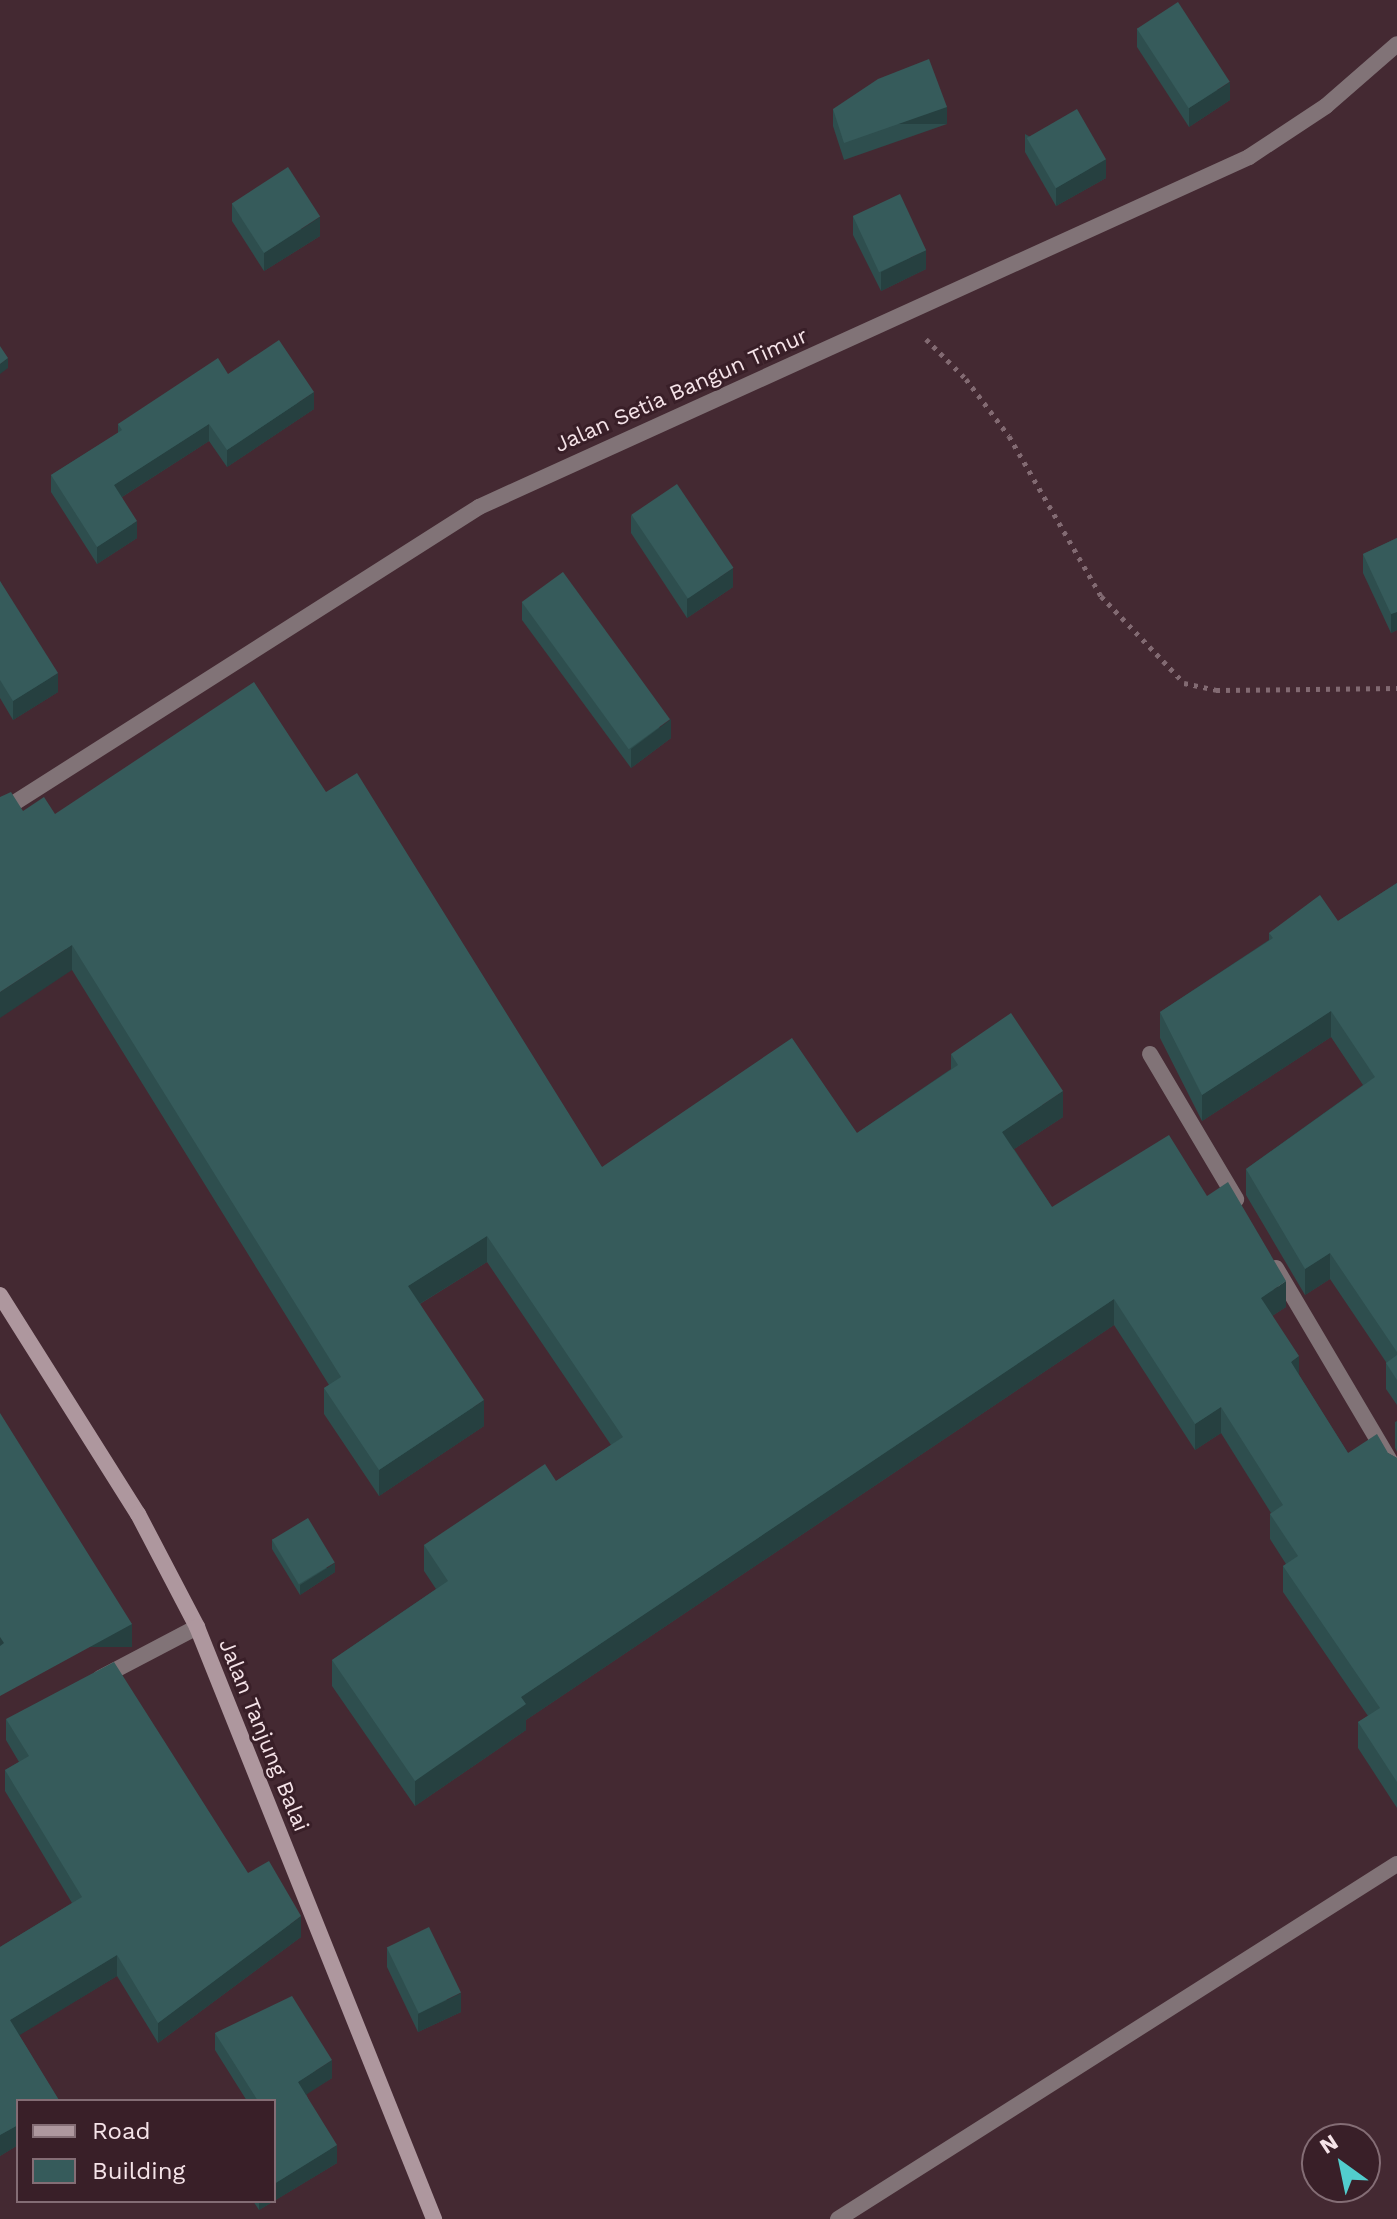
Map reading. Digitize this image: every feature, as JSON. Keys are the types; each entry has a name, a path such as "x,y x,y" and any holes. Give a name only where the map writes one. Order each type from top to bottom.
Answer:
{"street":[{"name":"Jalan Setia Bangun Timur","path":"0,812 479,507 1249,157 1326,106 1397,44"},
{"path":"1150,1054 1246,1216"},
{"path":"1269,1257 1397,1473"},
{"name":"Jalan Tanjung Balai","path":"0,1295 138,1514 197,1627 434,2219"},
{"path":"82,1687 197,1627"},
{"path":"838,2219 1397,1864"}],"path":[{"path":"903,316 966,379 1009,436 1101,596 1184,683 1216,690 1397,688"}],"building":[{"path":"1178,2 1230,82 1189,108 1137,29"},
{"path":"929,59 947,107 844,143 833,109 878,79"},
{"path":"1077,109 1106,159 1056,188 1027,138"},
{"path":"288,167 320,216 264,253 232,203"},
{"path":"900,194 926,250 879,272 853,216"},
{"path":"279,340 314,392 227,450 209,424 114,485 137,521 97,547 51,475 122,430 118,424 218,358 228,374"},
{"path":"0,346 8,358 0,364"},
{"path":"677,484 733,568 688,598 631,515"},
{"path":"1397,538 1397,612 1391,614 1363,554"},
{"path":"563,572 670,719 629,749 522,602"},
{"path":"0,581 58,673 13,701 0,680"},
{"path":"254,682 326,792 357,773 602,1167 792,1038 857,1133 958,1065 951,1054 1011,1013 1063,1091 1002,1132 1052,1207 1169,1135 1207,1196 1228,1182 1286,1281 1261,1298 1299,1356 1291,1362 1348,1453 1377,1434 1388,1453 1397,1458 1397,1782 1358,1722 1380,1708 1283,1566 1298,1556 1270,1514 1283,1505 1221,1407 1195,1424 1114,1299 521,1697 526,1704 415,1781 332,1660 448,1581 424,1545 545,1464 556,1481 623,1437 487,1236 408,1286 484,1400 379,1470 324,1388 341,1377 72,945 0,992 0,797 11,792 23,811 44,797 55,814"},
{"path":"1397,883 1397,1352 1330,1253 1305,1269 1246,1169 1375,1077 1331,1011 1202,1095 1160,1012 1273,938 1269,933 1320,895 1338,921"},
{"path":"1397,1355 1397,1380 1386,1363"},
{"path":"0,1413 132,1624 0,1696 0,1646 4,1643 0,1637"},
{"path":"308,1518 335,1563 299,1584 272,1540"},
{"path":"114,1662 248,1873 269,1861 301,1916 158,2023 117,1955 10,2020 58,2099 16,2099 16,2126 0,2135 0,1947 82,1897 5,1770 29,1756 6,1719"},
{"path":"429,1927 461,1993 419,2013 387,1948"},
{"path":"292,1996 332,2060 298,2082 337,2145 276,2183 276,2099 257,2099 215,2033"}]}
